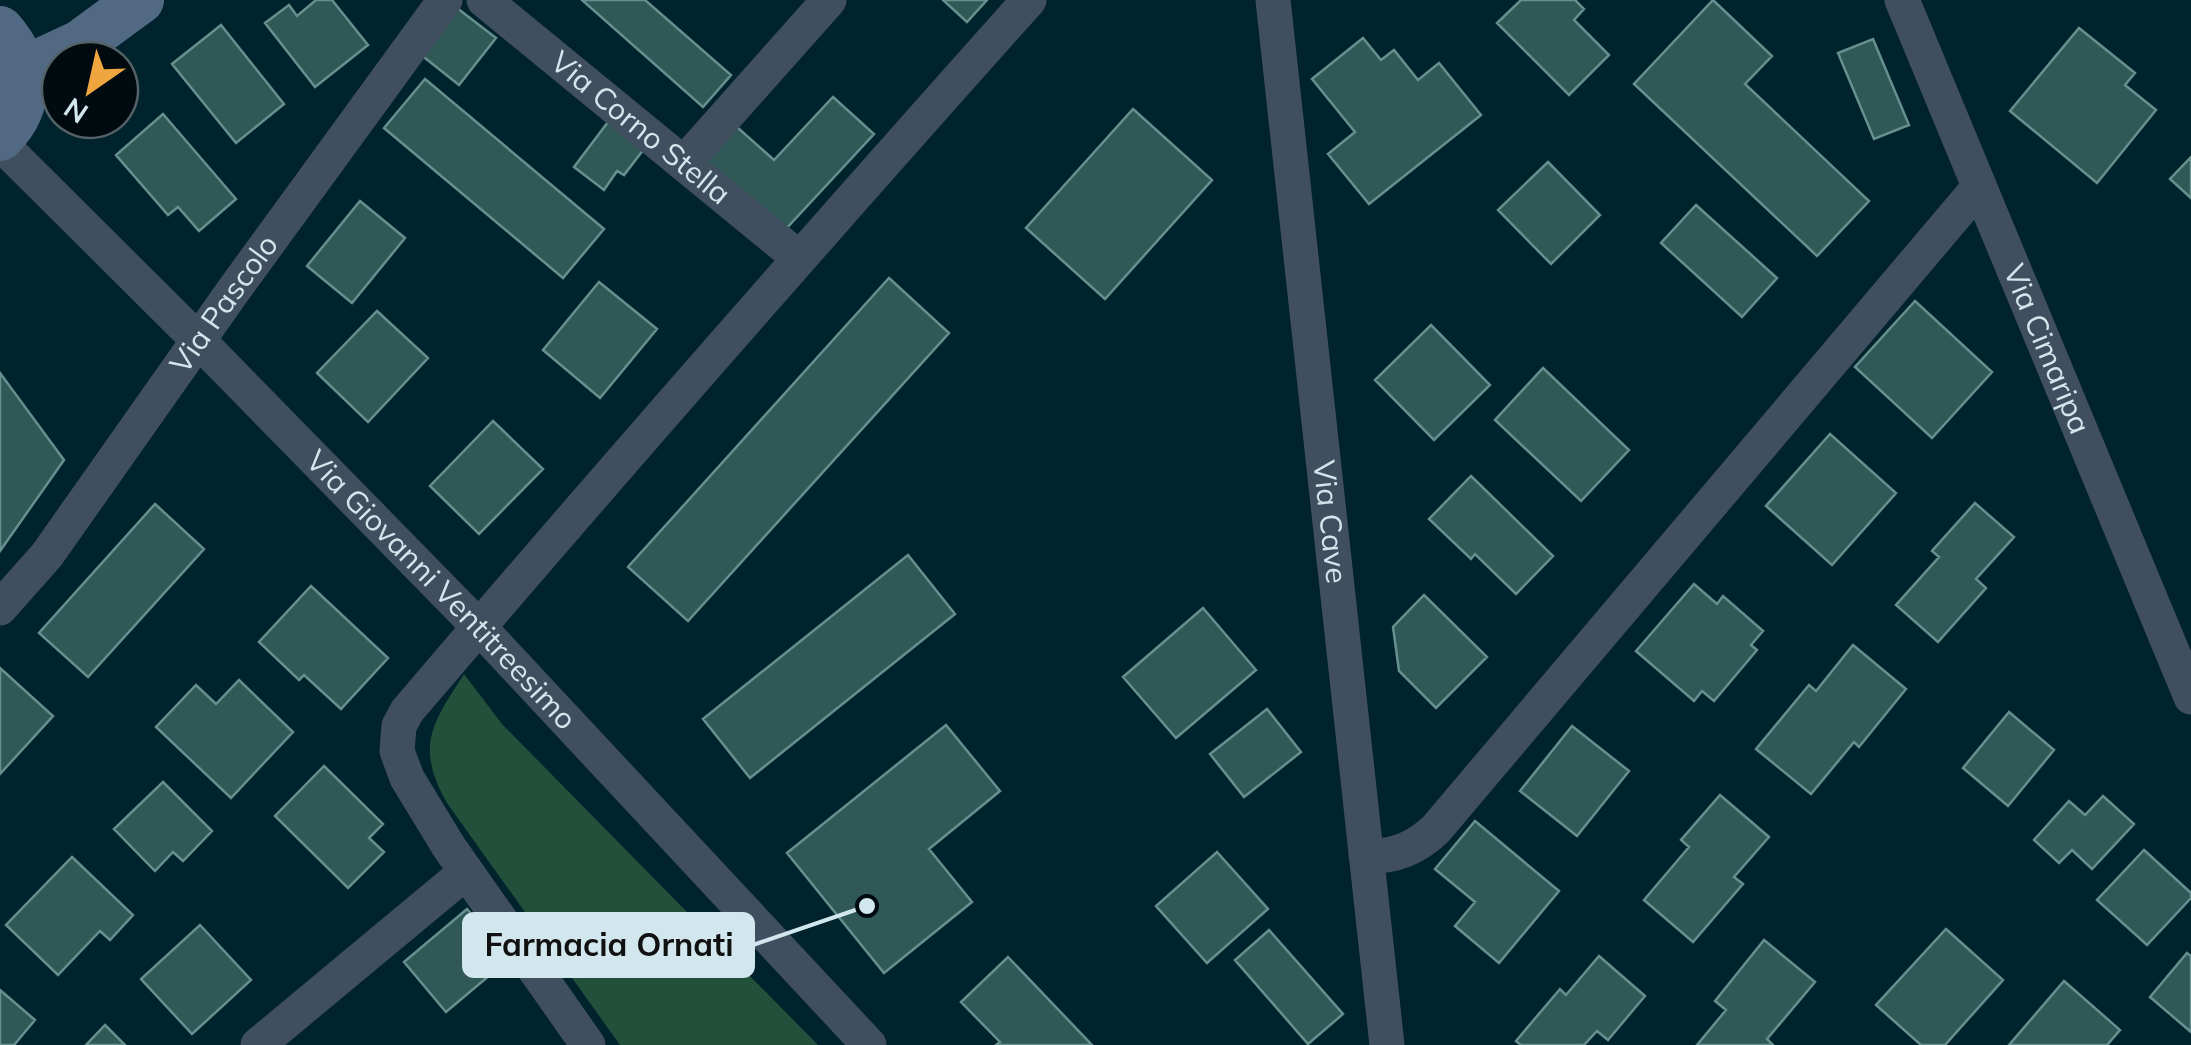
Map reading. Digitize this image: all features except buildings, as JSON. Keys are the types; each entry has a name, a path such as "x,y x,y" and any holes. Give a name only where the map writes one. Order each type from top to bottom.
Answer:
{"street":[{"path":"24,70 80,44 140,0"},
{"name":"Via Pascolo","path":"0,608 47,554 445,0"},
{"name":"Via Corno Stella","path":"484,0 798,258"},
{"path":"685,162 828,0"},
{"path":"588,1045 466,872 406,778 397,751 397,735 407,712 479,627 798,258 1029,0"},
{"name":"Via Cave","path":"1273,0 1387,1045"},
{"name":"Via Cimaripa","path":"1902,0 2191,697"},
{"path":"0,30 16,49 24,70 25,90 20,109 0,140"},
{"name":"Via Giovanni Ventitreesimo","path":"0,140 479,627 863,1043"},
{"path":"1366,856 1398,854 1436,829 1979,186"},
{"path":"258,1045 466,872"}],"green space":[{"path":"464,674 502,724 818,1045 620,1045 447,803 437,783 430,750 432,736 443,707"}],"place":[{"name":"Farmacia Ornati","path":"867,906"}]}
